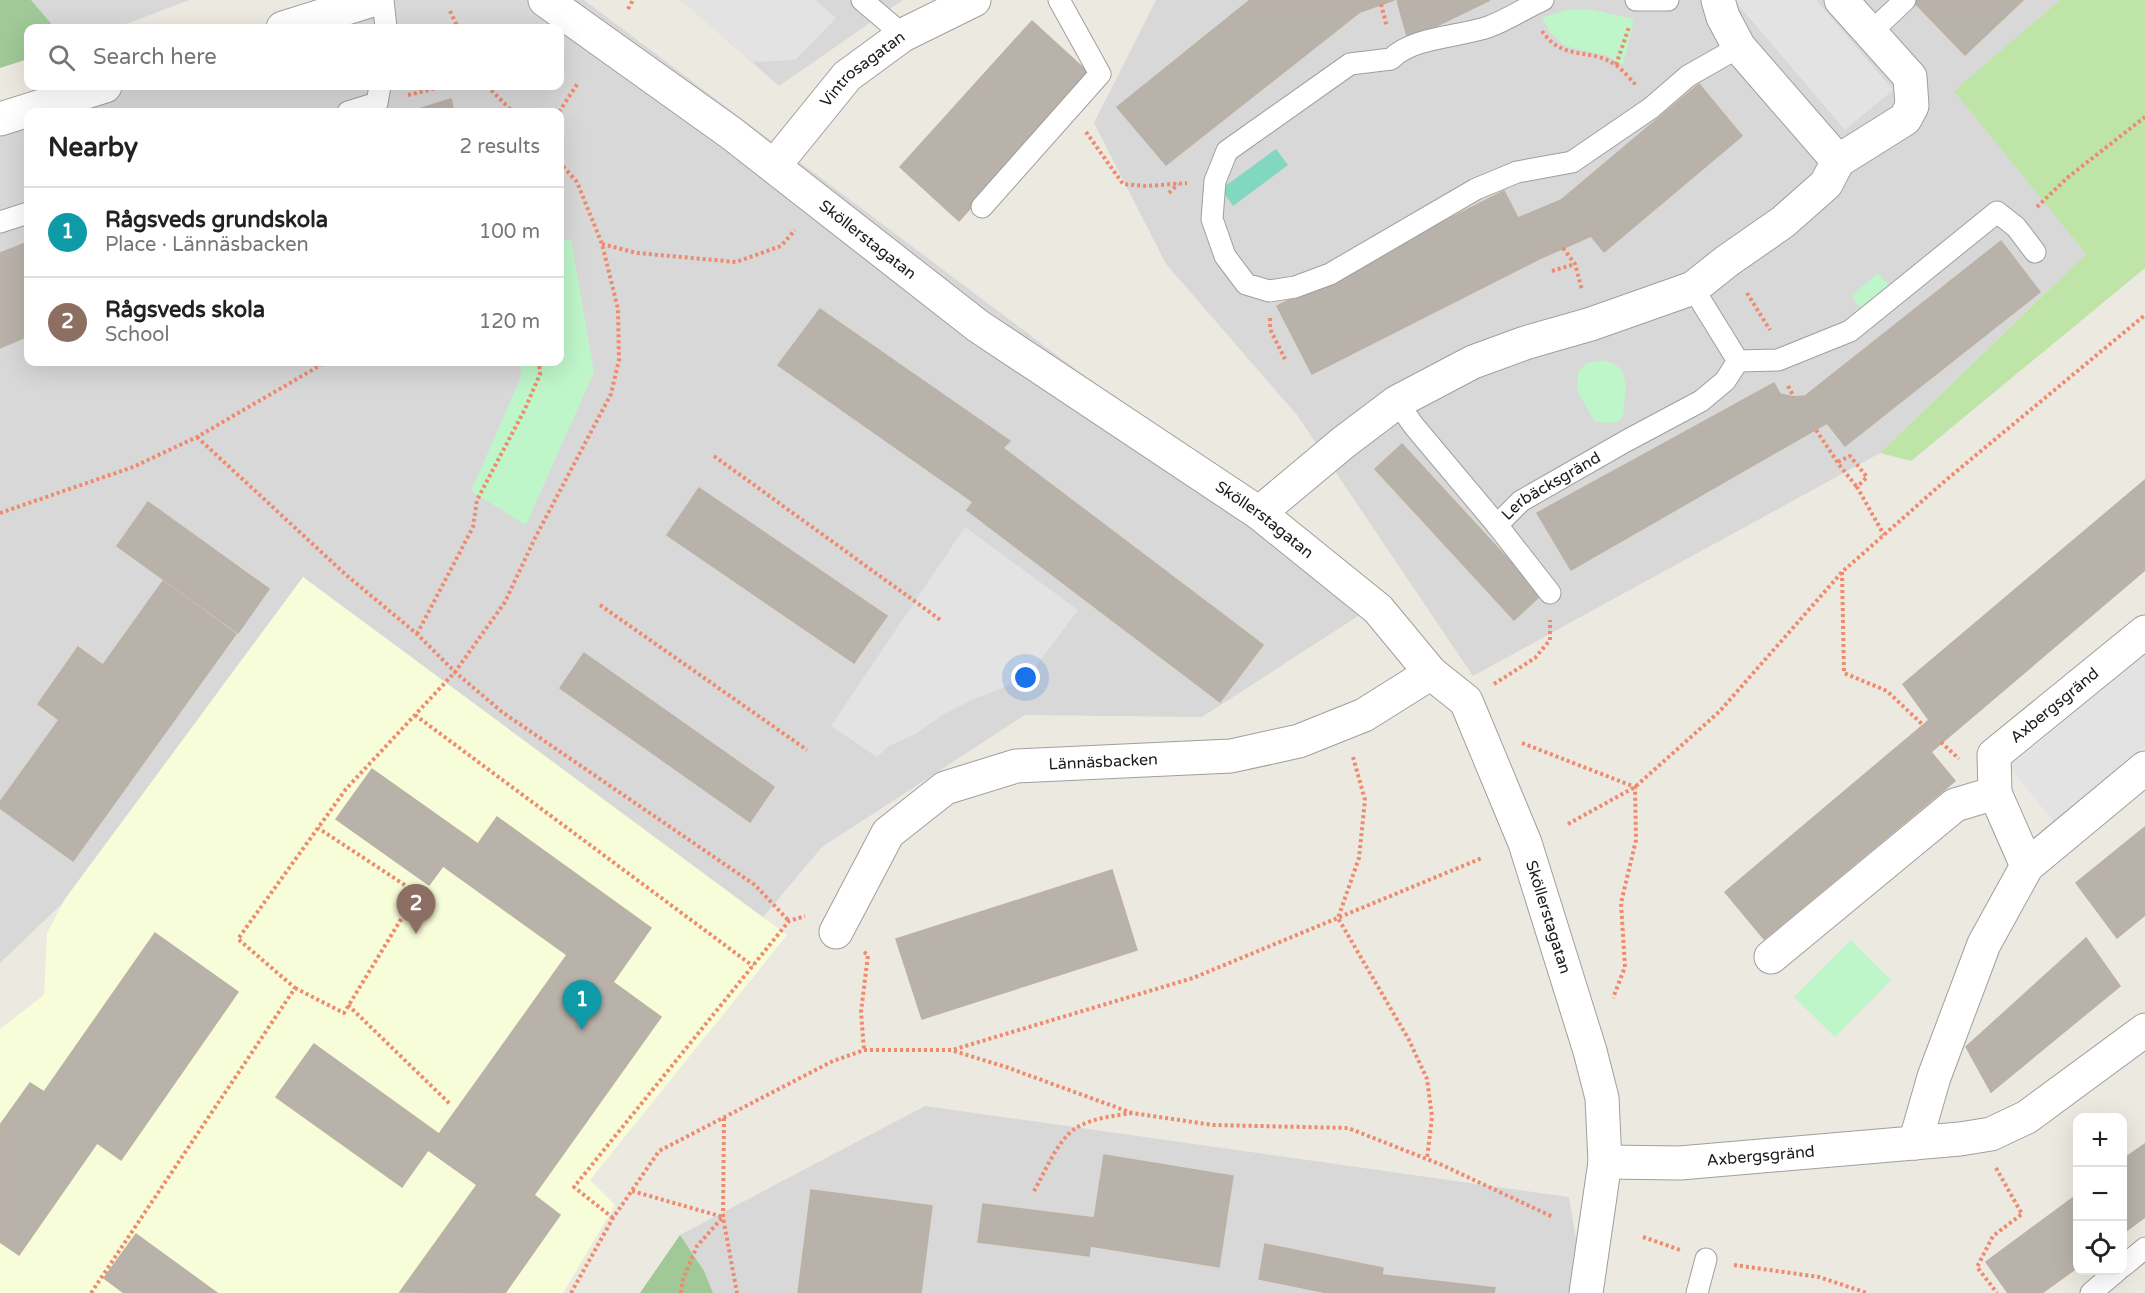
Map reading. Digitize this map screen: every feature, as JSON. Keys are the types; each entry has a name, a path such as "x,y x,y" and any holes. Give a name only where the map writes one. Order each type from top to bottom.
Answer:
{"street":[{"path":"296,24 372,0"},
{"name":"Sköllerstagatan","path":"544,0 774,166 978,326 1259,513 1378,609 1431,673 1470,713 1525,843 1590,1051 1602,1098 1605,1162 1586,1293"},
{"name":"Vintrosagatan","path":"774,166 847,76 903,35 974,0"},
{"path":"1718,0 1723,17 1739,47 1838,161"},
{"path":"1259,513 1344,442 1397,402 1473,362 1693,288 1784,222 1826,184 1838,161 1905,119 1912,106 1910,77 1841,0"},
{"path":"35,108 92,90"},
{"path":"0,119 24,111"},
{"name":"Axbergsgränd","path":"2027,866 1995,793 1994,754 2145,632"},
{"name":"Lännäsbacken","path":"836,932 888,832 945,788 1016,766 1231,756 1299,741 1364,715 1431,673"},
{"path":"1915,1143 1934,1077 1984,944 2027,866 2145,768"},
{"path":"1771,957 1955,805 1995,793"},
{"name":"Axbergsgränd","path":"1605,1162 1680,1163 1915,1143 1991,1134 2027,1117 2145,1030"}],"lane":[{"path":"383,0 386,24"},
{"path":"862,0 903,35"},
{"path":"982,207 1100,74 1059,0"},
{"path":"1543,0 1489,27 1410,46 1391,59 1350,64 1227,151 1215,181 1212,219 1225,256 1246,284 1269,291 1295,287 1330,274 1476,189 1517,172 1572,162 1652,108 1688,76 1739,47"},
{"path":"1636,0 1668,0"},
{"path":"1870,33 1905,0"},
{"path":"361,108 377,103 379,90"},
{"path":"1693,288 1738,362 1778,360 1850,331 1998,212 2016,227 2035,252"},
{"path":"0,222 24,214"},
{"name":"Lerbäcksgränd","path":"1397,402 1414,426 1497,525 1521,501 1701,401 1725,381 1738,362"},
{"path":"1497,525 1550,593"},
{"path":"2127,1263 2145,1248"},
{"path":"1697,1293 1706,1259"},
{"path":"2091,1293 2112,1275"}],"path":[{"path":"628,9 633,0"},
{"path":"1616,65 1636,0"},
{"path":"1381,4 1387,27"},
{"path":"450,11 456,24"},
{"path":"1542,30 1548,40 1563,50 1598,57 1616,65 1639,89 1652,108"},
{"path":"562,108 578,83"},
{"path":"491,90 509,108"},
{"path":"2016,227 2067,178 2145,117"},
{"path":"1086,132 1123,184 1147,186 1189,183"},
{"path":"318,828 417,893 344,1013 295,988 238,939 346,789 455,672 505,602 535,538 611,394 619,360 618,309 602,244 577,182 564,167"},
{"path":"1169,193 1178,184"},
{"path":"602,244 637,253 736,262 781,246 795,230"},
{"path":"1563,248 1575,264 1591,324"},
{"path":"1552,272 1575,264"},
{"path":"1747,292 1771,333"},
{"path":"1568,824 1635,787 1719,712 1842,572 1955,472 2145,315"},
{"path":"1270,329 1285,359"},
{"path":"0,513 133,467 197,437 319,366"},
{"path":"417,634 473,527 477,500 525,409 540,374 539,366"},
{"path":"1816,430 1857,487 1884,535"},
{"path":"197,437 345,574 417,634 455,672 502,712 755,885 789,921"},
{"path":"714,456 942,621"},
{"path":"1838,462 1850,456 1868,477 1857,487"},
{"path":"1842,572 1844,673 1887,691 1923,725"},
{"path":"1550,593 1550,640 1535,658 1470,713 1635,787"},
{"path":"600,605 807,750"},
{"path":"415,715 753,966"},
{"path":"1351,749 1365,800 1359,858 1338,918 1409,1040 1427,1079 1432,1117 1427,1159"},
{"path":"1613,998 1625,967 1621,903 1636,840 1635,787"},
{"path":"571,1293 613,1218 659,1151 833,1060 864,1050 952,1050 1193,978 1482,858"},
{"path":"613,1218 574,1187 789,921 811,914 868,955 861,1012 864,1050"},
{"path":"91,1293 295,988"},
{"path":"348,1005 450,1104"},
{"path":"952,1050 1132,1113 1213,1125 1348,1128 1427,1159 1553,1217"},
{"path":"1034,1191 1065,1138 1077,1127 1102,1118 1132,1113"},
{"path":"724,1118 723,1217 736,1293"},
{"path":"1978,1136 2022,1214 1993,1236 1977,1267 1997,1293"},
{"path":"632,1191 723,1217"},
{"path":"681,1293 683,1279 697,1246 723,1217"},
{"path":"1643,1237 1706,1259 1750,1268 1819,1276 1868,1293"}],"shaded area":[{"path":"31,0 189,0 126,24 52,24"},
{"path":"384,0 584,0 1383,600 1202,717 1025,715 822,847 743,941 348,630 0,963 0,127 24,118 24,366 564,366 564,108 56,108 112,90 564,90 564,24 310,24"},
{"path":"680,0 815,0 836,18 795,60 752,62"},
{"path":"681,0 903,0 779,86"},
{"path":"1156,0 2060,0 1955,91 2086,254 1880,453 1473,676 1297,415 1166,264 1094,123"},
{"path":"1734,0 1816,0 1893,90 1845,130"},
{"path":"1588,9 1634,19 1623,65 1608,56 1565,46 1549,31 1542,18 1566,10"},
{"path":"571,239 594,372 526,525 471,491 521,377 520,366 564,366 564,241"},
{"path":"1878,273 1894,290 1865,313 1851,296"},
{"path":"1604,360 1615,364 1623,372 1626,387 1623,416 1616,423 1595,422 1577,391 1578,372 1587,363"},
{"path":"965,527 1078,610 1027,678 944,714 917,733 889,746 877,757 831,726"},
{"path":"303,577 787,935 590,1180 615,1205 563,1293 0,1293 0,1029 44,995 47,933 65,899"},
{"path":"2145,654 2145,746 2054,822 2009,767"},
{"path":"1851,940 1891,980 1835,1037 1794,997"},
{"path":"925,1106 1569,1197 1585,1293 713,1293 704,1271 680,1235"}],"green space":[{"path":"0,0 31,0 52,24 24,24 24,60 0,68"},
{"path":"2060,0 2145,0 2145,268 1911,461 1880,453 2086,254 1954,91"},
{"path":"1276,149 1288,165 1233,206 1221,189"},
{"path":"680,1235 704,1271 713,1293 640,1293"}],"building":[{"path":"1250,0 1394,0 1360,12 1166,165 1117,107"},
{"path":"1397,0 1490,0 1408,40"},
{"path":"1915,0 2023,0 1965,55 1914,2"},
{"path":"1032,21 1091,75 959,221 900,167"},
{"path":"1699,84 1742,136 1604,252 1591,236 1539,259 1312,374 1277,306 1504,191 1518,218 1561,200"},
{"path":"451,99 453,108 422,108"},
{"path":"2001,241 2040,292 1845,446 1827,423 1571,570 1537,513 1774,383 1780,394 1794,397 1805,396"},
{"path":"24,244 24,338 0,348 0,253"},
{"path":"820,309 1010,441 1003,448 1263,645 1220,702 967,510 973,502 778,365"},
{"path":"1402,444 1541,595 1514,620 1375,469"},
{"path":"2145,480 2145,570 1931,752 1955,781 1764,939 1725,892 1929,720 1903,684"},
{"path":"699,488 887,616 854,663 667,535"},
{"path":"148,502 269,589 238,633 117,546"},
{"path":"163,581 236,634 73,861 0,808 0,802 59,720 38,704 78,647 103,665"},
{"path":"584,653 774,787 750,822 560,688"},
{"path":"372,769 478,844 497,817 651,928 613,982 661,1017 534,1195 560,1215 505,1293 400,1292 477,1185 428,1150 402,1187 276,1097 314,1044 439,1134 567,955 443,866 429,885 336,819"},
{"path":"2145,827 2145,915 2117,938 2076,883"},
{"path":"1112,870 1137,950 922,1019 896,939"},
{"path":"155,933 238,992 121,1160 97,1143 19,1255 0,1242 0,1125 30,1083 44,1092"},
{"path":"2086,938 2120,986 1991,1092 1966,1047"},
{"path":"2145,1144 2145,1217 2127,1230 2127,1167 2127,1157"},
{"path":"1104,1155 1233,1176 1219,1267 1090,1246"},
{"path":"811,1190 932,1206 921,1293 798,1293"},
{"path":"2073,1198 2073,1271 2042,1293 2008,1293 1986,1262"},
{"path":"983,1204 1094,1218 1089,1256 978,1242"},
{"path":"136,1234 217,1293 124,1293 104,1278"},
{"path":"1265,1244 1383,1268 1382,1275 1374,1274 1372,1293 1328,1293 1259,1279"},
{"path":"1374,1274 1495,1288 1494,1293 1372,1293"}],"place":[{"name":"Rågsveds skola","path":"416,934"},
{"name":"Rågsveds grundskola","path":"582,1030"}]}
